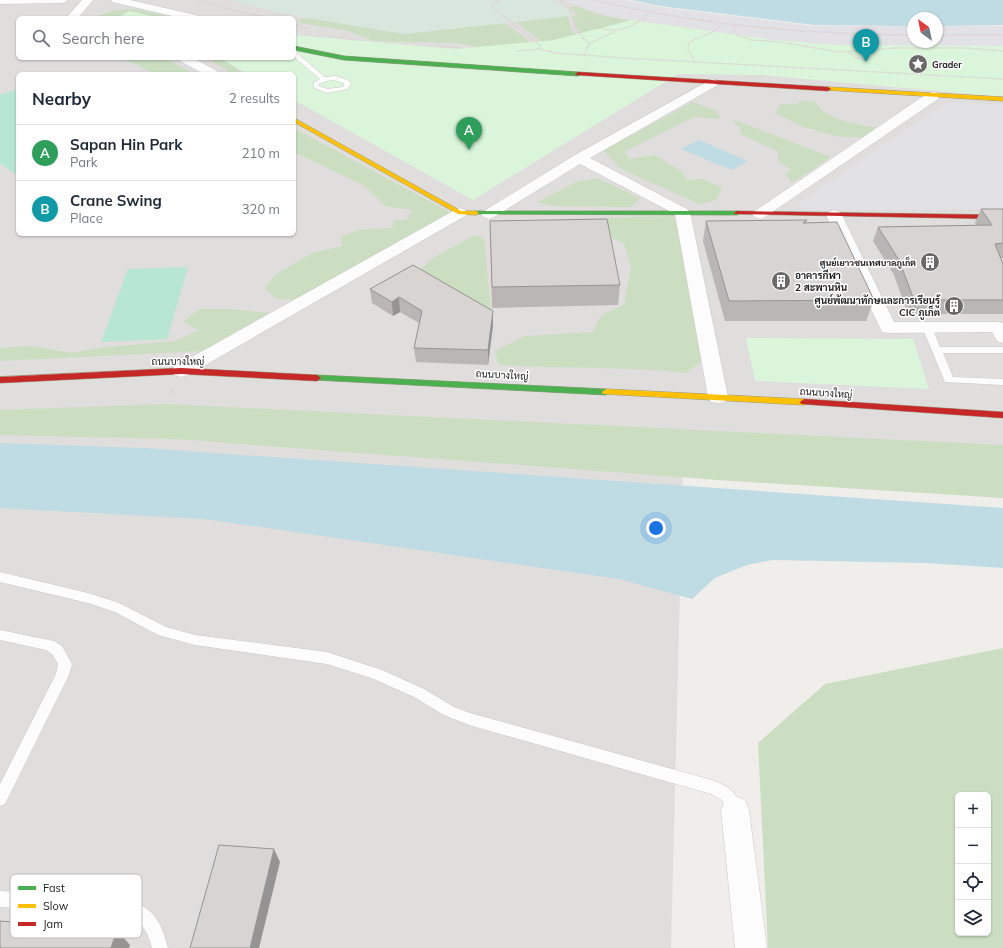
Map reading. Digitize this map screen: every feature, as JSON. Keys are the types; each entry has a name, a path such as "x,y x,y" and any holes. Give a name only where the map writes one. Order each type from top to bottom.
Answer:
{"street":[{"path":"0,1 63,0"},
{"path":"74,16 88,0"},
{"path":"116,0 187,16"},
{"path":"296,50 313,54 344,58 712,83 1003,99"},
{"path":"188,60 209,72"},
{"path":"489,214 580,158 712,83"},
{"path":"760,214 933,96"},
{"path":"296,121 460,213 682,212 1003,217"},
{"path":"580,158 682,212"},
{"path":"682,212 718,397"},
{"path":"181,370 460,213"},
{"path":"834,215 888,328 998,327 1003,337"},
{"name":"ถนนบางใหญ่","path":"0,380 181,370 718,397 1003,414"},
{"path":"735,810 751,948"}],"lane":[{"path":"296,56 324,78"},
{"path":"927,327 949,380 1003,382"},
{"path":"936,350 1003,350"},
{"path":"0,577 88,598 119,608 163,631 195,640 327,658 377,674 419,693 449,711 469,718 712,787 727,794 733,802 735,810"},
{"path":"0,635 48,645 57,650 65,664 62,675 0,799"},
{"path":"0,899 10,899"},
{"path":"142,913 146,916 154,928 160,948"}],"path":[{"path":"199,0 236,11 261,16"},
{"path":"499,0 491,6 540,45"},
{"path":"561,0 580,17 608,30 617,31"},
{"path":"593,0 648,13 724,24 812,33 907,35"},
{"path":"569,8 575,29 589,44"},
{"path":"584,55 589,44 617,31 638,24 648,13"},
{"path":"696,62 688,50 690,42 711,33 724,24"},
{"path":"733,24 737,35 752,40 781,42 839,52 895,48 965,48 1003,51"},
{"path":"296,25 307,28 308,30 301,33"},
{"path":"943,35 1003,35"},
{"path":"539,49 556,53 584,55 1003,79"},
{"path":"848,52 857,58 867,61"}],"shaded area":[{"path":"0,0 601,0 776,32 907,42 907,48 943,48 943,45 1003,49 1003,498 683,471 671,948 0,948"},
{"path":"230,0 553,0 578,15 404,34 286,14"},
{"path":"565,0 628,0 660,7 814,26 907,26 907,45 837,45 774,40 630,20 603,14"},
{"path":"943,26 1003,26 1003,46 943,46"},
{"path":"947,102 1003,105 1003,209 805,210 797,204"},
{"path":"919,323 1003,325 1003,394 950,391"}],"green space":[{"path":"575,6 601,15 636,22 590,41 577,29 572,15 578,14 571,7"},
{"path":"134,9 166,16 100,16 110,11"},
{"path":"130,11 151,16 120,16"},
{"path":"568,16 571,29 584,43 545,46 540,40 516,22"},
{"path":"308,18 404,34 505,23 528,40 527,47 481,48 456,43 374,41 345,30 299,23 299,19"},
{"path":"636,19 907,42 907,48 943,48 943,42 1003,42 1003,97 762,75 678,74 473,200 296,101 296,72 244,72 223,60 296,60 296,35 455,49 554,40"},
{"path":"124,60 169,60 190,72 151,72"},
{"path":"210,60 229,60 240,65 236,69 241,72 230,72"},
{"path":"16,90 16,175 0,163 0,95"},
{"path":"802,101 814,101 827,113 842,120 877,128 867,137 841,137 804,127 775,113 781,104 796,104"},
{"path":"693,102 717,111 720,119 694,117 624,152 630,159 655,155 681,171 687,180 703,179 722,188 716,200 699,204 619,168 604,150"},
{"path":"732,119 831,157 792,183 785,174 791,170 778,160 778,152 741,134 740,128"},
{"path":"296,129 451,213 297,300 276,299 265,288 275,275 312,253 343,246 340,237 358,230 392,228 394,220 406,220 412,210 385,206 365,186 296,153"},
{"path":"597,178 640,198 632,207 553,206 537,202 576,182"},
{"path":"673,216 680,236 702,361 686,373 639,369 499,365 495,351 525,336 593,332 602,314 624,305 631,267 624,243 603,234 565,226 572,219"},
{"path":"475,235 484,238 491,311 413,275 436,256"},
{"path":"188,267 167,339 101,342 128,269"},
{"path":"199,309 231,309 269,313 203,351 0,361 0,348 30,346 73,353 97,348 175,341 199,330 183,322"},
{"path":"746,338 913,339 929,389 755,381"},
{"path":"165,404 1003,445 1003,498 718,480 176,439 0,435 0,410"},
{"path":"1003,648 1003,948 768,948 758,743 825,684"}],"water":[{"path":"632,0 1003,0 1003,25 943,26 943,12 907,12 907,26 814,25 660,6"},
{"path":"699,140 748,161 732,170 681,149"},
{"path":"0,443 143,448 1003,508 1003,568 926,563 772,560 747,565 715,578 692,599 619,579 205,519 0,508"}],"building":[{"path":"981,209 1003,209 1003,243 995,244 1003,264 1003,300 914,300 899,260 878,227 992,225"},
{"path":"607,219 620,285 492,287 490,221"},
{"name":"อาคารกีฬา 2 สะพานหิน","path":"807,220 803,223 837,222 874,300 729,301 706,221"},
{"path":"413,265 493,311 488,350 414,348 422,311 399,297 392,302 370,289"},
{"path":"219,845 274,849 250,948 190,948"},
{"path":"0,921 10,922 10,938 114,938 111,948 0,948"}],"traffic: fast":[{"path":"296,48 344,58 578,74"},
{"path":"476,213 737,213"},
{"path":"317,378 606,392"}],"traffic: slow":[{"path":"828,89 1003,99"},
{"path":"296,121 460,213 476,213"},
{"path":"606,392 804,402"}],"traffic: jam":[{"path":"578,74 828,89"},
{"path":"737,213 1003,217"},
{"path":"0,380 181,371 317,378"},
{"path":"804,402 1003,415"}],"place":[{"name":"Crane Swing","path":"866,62"},
{"name":"Grader","path":"918,64"},
{"name":"Sapan Hin Park","path":"469,150"},
{"name":"ศูนย์เยาวชนเทศบาลภูเก็ต","path":"930,262"},
{"name":"อาคารกีฬา 2 สะพานหิน","path":"781,281"},
{"name":"ศูนย์พัฒนาทักษและการเรียนรู้ CIC ภูเก็ต","path":"954,306"}]}
